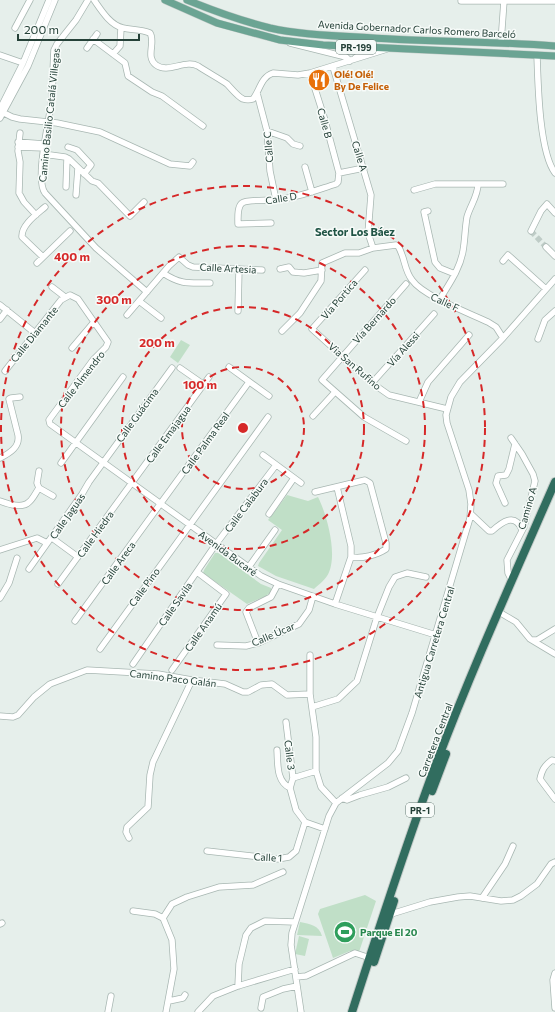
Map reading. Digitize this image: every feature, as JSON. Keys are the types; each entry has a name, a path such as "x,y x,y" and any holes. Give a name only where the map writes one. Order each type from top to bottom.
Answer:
{"highway":[{"name":"Carretera Central","path":"501,613 512,581 555,482"},
{"name":"Carretera Central","path":"358,1012 387,915 434,771 478,660 555,496"},
{"name":"Carretera Central","path":"352,1012 370,958 387,915"}],"main road":[{"name":"Avenida Gobernador Carlos Romero Barceló","path":"165,0 217,23 280,40 369,48 555,56"},
{"name":"Avenida Gobernador Carlos Romero Barceló","path":"187,0 213,11 271,28 324,35 414,40 501,42 555,46"},
{"path":"369,48 376,42 401,43 414,40"}],"street":[{"path":"15,28 30,0"},
{"path":"1,113 49,0"},
{"path":"1,113 28,66 55,0"},
{"name":"Camino Basilio Catalá Villegas","path":"88,0 76,20 54,50 52,97 47,122 42,186 45,194 96,248 146,292"},
{"path":"94,0 107,18 121,28 143,30 150,33 152,38 151,57 156,66 167,68 187,64 196,65 226,84 243,99 253,100 263,80 270,74 298,75 310,73 333,67 388,48"},
{"path":"461,1 555,1"},
{"path":"501,42 504,1"},
{"path":"113,54 120,46 121,28"},
{"path":"87,48 95,37 125,64 128,76 155,94 162,96 203,126"},
{"path":"280,40 300,47 346,57 352,60"},
{"path":"352,60 369,48"},
{"path":"0,55 23,63"},
{"path":"537,55 539,97 545,150 548,161 555,173"},
{"name":"Calle A","path":"333,67 371,195 368,234 373,248"},
{"name":"Calle B","path":"310,73 339,173"},
{"name":"Calle C","path":"257,94 267,132 270,171 276,200"},
{"path":"1,113 20,119 47,122 100,132 170,164 190,166 193,162"},
{"path":"267,132 287,138 293,144 300,146"},
{"path":"20,133 18,144 20,162 19,193 24,202 36,215"},
{"path":"18,144 44,149 67,158 92,181 98,183 130,216 144,202"},
{"path":"68,146 77,150 91,165 84,174"},
{"path":"66,187 67,158"},
{"path":"305,167 312,192"},
{"path":"76,195 78,168"},
{"path":"339,173 364,168"},
{"name":"Calle D","path":"271,223 238,224 241,205 245,202 276,200 312,192 336,184 338,182 339,173"},
{"path":"414,190 435,184 503,184"},
{"path":"440,299 455,274 463,253 468,216 476,196 478,184"},
{"path":"531,231 540,211 547,204 555,213"},
{"path":"43,257 22,237 22,231 45,207"},
{"path":"428,211 424,212 435,262 440,268 455,274"},
{"path":"37,263 70,231"},
{"name":"Calle F","path":"282,331 300,313 320,281 322,263 345,253 359,253 373,248 391,245 398,246 402,252 406,270 412,281 428,294 496,327 503,338"},
{"path":"546,247 555,256"},
{"path":"503,261 508,255 546,289"},
{"name":"Calle Artesia","path":"127,315 175,259 179,257 188,265 193,267 262,270"},
{"path":"280,269 289,268 293,272 301,274 322,270"},
{"path":"238,311 239,269"},
{"name":"Vía Portica","path":"312,329 365,270"},
{"path":"163,273 178,282 210,283"},
{"name":"Antigua Carretera Central","path":"301,1012 291,945 292,933 329,816 336,803 388,763 398,751 412,713 471,514 469,490 447,422 447,409 451,397 460,382 503,338 555,279"},
{"name":"Vía Bernardo","path":"335,392 322,380 406,284"},
{"path":"52,288 66,297 70,295 78,299 94,322 72,348"},
{"name":"Calle Diamante","path":"5,371 58,304 66,297"},
{"path":"139,301 161,318"},
{"path":"0,305 35,333"},
{"path":"0,319 7,310"},
{"path":"538,339 545,320 555,311"},
{"name":"Vía Alessi","path":"372,383 434,314"},
{"name":"Calle Almendro","path":"49,420 93,360 106,347 108,342 94,322"},
{"name":"Via San Rufino","path":"312,329 372,383 388,394 447,409"},
{"path":"419,402 428,382 469,335"},
{"path":"229,367 270,396"},
{"name":"Calle Guácima","path":"103,462 172,368"},
{"path":"180,368 203,384"},
{"name":"Calle Emajagua","path":"132,483 209,376"},
{"path":"61,463 123,377"},
{"name":"Calle Palma Real","path":"161,504 250,382"},
{"path":"314,416 335,392 364,417 406,441"},
{"path":"0,458 18,445 19,440 9,399 20,398"},
{"name":"Calle Pino","path":"100,649 268,416"},
{"name":"Avenida Bucaré","path":"49,420 50,424 261,576 278,584 335,604 436,635"},
{"name":"Camino A","path":"510,438 522,454 533,474 535,481 522,530 507,560 508,573 512,581"},
{"path":"505,503 496,483 498,476 506,475 509,469 515,444"},
{"path":"263,455 301,483"},
{"name":"Calle Jaguas","path":"29,568 52,538 103,462"},
{"name":"Calle Calabura","path":"216,544 276,465"},
{"path":"39,471 37,483 39,488 53,496"},
{"path":"269,514 294,478"},
{"path":"315,492 365,480 370,483 386,543 386,549 381,552 356,558 351,557"},
{"name":"Calle Hiedra","path":"58,584 132,483"},
{"path":"335,604 351,557 351,546 337,487"},
{"path":"0,501 10,505 24,505 29,502 39,488"},
{"name":"Calle Areca","path":"75,622 161,504"},
{"path":"471,514 489,531 492,531 500,523 507,520 517,522 520,524 522,530"},
{"path":"248,568 275,530"},
{"path":"0,550 37,538 47,543"},
{"path":"52,538 78,557"},
{"name":"Calle Savila","path":"133,664 216,544"},
{"path":"0,598 9,583 17,558"},
{"name":"Calle Anamú","path":"172,670 226,594 197,572"},
{"path":"312,707 338,698 357,681 377,617 388,587 395,577 406,573 426,577"},
{"path":"258,643 246,612 249,608 271,597 278,584"},
{"name":"Calle Úcar","path":"216,644 246,646 258,643 299,624 309,610 313,596"},
{"path":"501,613 516,622 531,640 555,654"},
{"path":"531,640 537,640 555,629"},
{"path":"310,655 310,694 316,737 316,771 321,787 336,803"},
{"name":"Camino Paco Galán","path":"0,716 12,716 18,714 34,697 50,684 86,670 158,674 225,684 243,692 248,692 267,683 275,686 287,695 310,694"},
{"path":"129,838 126,832 127,827 148,807 150,775 153,762 192,680"},
{"name":"Calle 3","path":"286,722 293,778 290,788"},
{"path":"276,750 278,773 284,784 290,788 296,810 305,822 325,829"},
{"path":"555,761 552,760 545,765 540,779 555,799"},
{"path":"293,778 316,771"},
{"path":"342,798 347,800 360,794 388,787 406,778"},
{"name":"Calle 1","path":"207,851 278,859 289,857 296,851 305,822"},
{"path":"482,898 505,864 513,846"},
{"path":"387,915 447,898 470,896 507,901 513,900 522,896 537,884 551,864 555,862"},
{"path":"163,918 172,904 187,897 219,887 253,885 284,872"},
{"path":"133,911 155,914 163,918 172,940 174,969 166,1012"},
{"path":"238,986 239,964 246,935 251,928 265,921 295,922"},
{"path":"296,977 306,976 355,953 370,958"},
{"path":"198,1012 199,1009 213,996 238,986 295,969"},
{"path":"555,974 553,980 555,1008"},
{"path":"261,1008 263,997 283,989 298,986"},
{"path":"168,1001 183,998 185,995"},
{"path":"108,1012 111,996"}],"green space":[{"path":"181,340 190,345 178,363 170,357"},
{"path":"287,495 308,501 318,497 325,514 332,547 332,558 326,578 314,589 276,576 258,566 282,530 268,520"},
{"path":"215,553 220,554 261,584 271,588 271,592 266,596 247,604 203,573"},
{"name":"Parque El 20","path":"365,895 376,901 359,952 350,951 333,958 318,914 320,909"},
{"path":"300,922 311,924 316,927 321,932 322,936 297,935"},
{"path":"299,936 309,939 305,956 295,954"}],"tunnel":[{"path":"531,231 546,247"}],"place":[{"name":"Olé! Olé! By De Felice","path":"319,80"},
{"name":"Parque El 20","path":"345,932"}],"district":[{"name":"Sector Los Báez","path":"355,231"}]}
